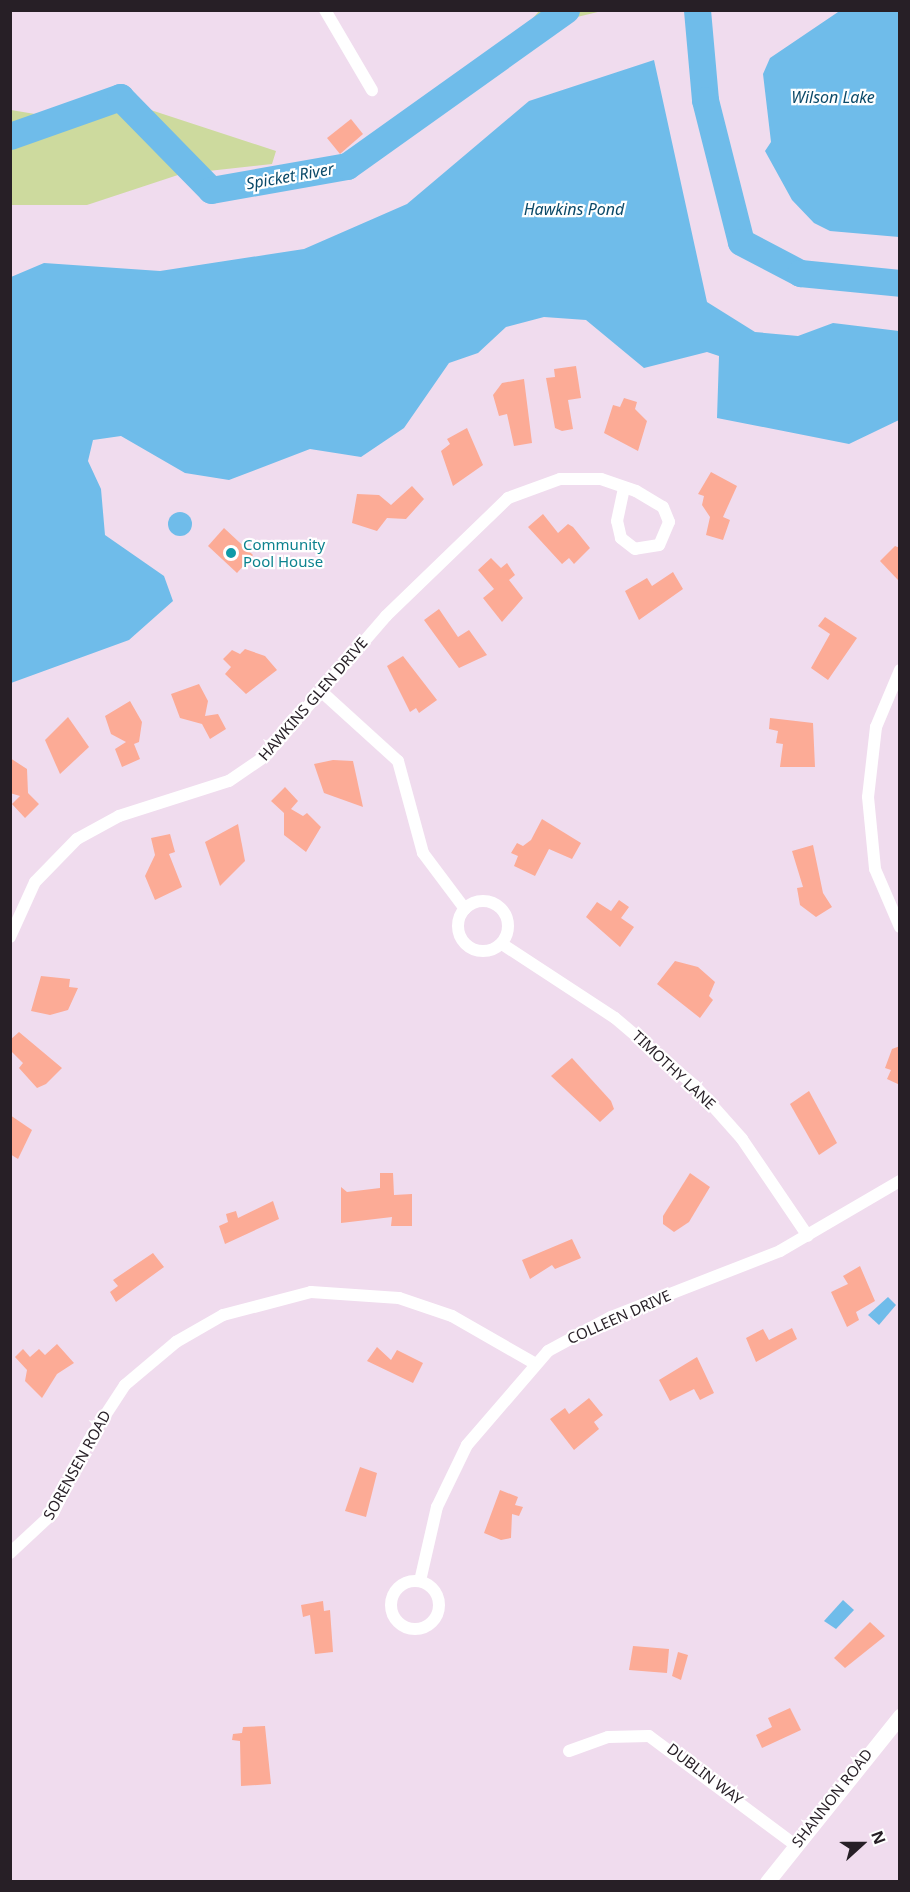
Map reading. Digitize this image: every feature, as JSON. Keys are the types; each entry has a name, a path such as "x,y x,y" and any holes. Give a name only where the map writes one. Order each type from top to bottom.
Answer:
{"street":[{"path":"325,10 372,90"},
{"name":"HAWKINS GLEN DRIVE","path":"10,937 35,882 77,839 119,816 244,773 323,693 386,616 508,498 574,477 624,488 656,501 667,514 665,538 652,549 635,549 621,538 617,521 624,488"},
{"path":"900,670 876,727 868,797 875,869 900,927"},
{"path":"323,693 398,761 423,853 465,909"},
{"path":"479,901 499,906 508,925 502,944 483,952 465,943 458,928 465,909 479,901"},
{"name":"TIMOTHY LANE","path":"502,944 615,1018 695,1086 742,1139 808,1236"},
{"name":"COLLEEN DRIVE","path":"420,1581 452,1473 488,1416 534,1363 600,1322 808,1236 900,1181"},
{"name":"SORENSEN ROAD","path":"10,1553 53,1513 89,1440 125,1385 199,1326 252,1305 311,1292 399,1298 452,1317 534,1363"},
{"path":"420,1581 434,1589 440,1605 434,1621 411,1629 393,1615 391,1600 405,1582 420,1581"},
{"name":"SHANNON ROAD","path":"767,1881 900,1716"},
{"name":"DUBLIN WAY","path":"569,1751 608,1737 649,1736 795,1845"}],"green space":[{"path":"539,10 602,11 523,30"},
{"path":"108,96 276,151 272,164 181,174 87,205 11,205 11,110 35,114"}],"water":[{"name":"Wilson Lake","path":"841,10 899,11 899,237 830,231 814,223 792,200 765,151 771,142 763,74 770,58"},
{"name":"Hawkins Pond","path":"654,60 707,302 755,332 798,336 833,323 899,331 899,420 849,444 717,418 719,356 707,352 644,368 586,320 544,317 506,327 478,353 449,363 404,428 361,457 310,449 229,480 185,473 121,436 93,440 88,461 101,489 105,535 164,576 173,601 129,640 11,683 11,277 44,263 160,271 304,249 407,204 529,101"},
{"path":"180,512 185,513 191,519 191,529 185,535 180,536 175,535 169,529 168,524 169,519 175,513"},
{"path":"888,1297 896,1305 879,1325 868,1315"},
{"path":"843,1600 854,1610 836,1629 824,1621"}],"building":[{"path":"351,119 363,134 340,154 327,138"},
{"path":"576,366 581,398 568,400 573,429 562,431 555,428 546,378 555,377 554,369"},
{"path":"524,379 532,443 514,446 507,414 499,416 493,395 502,383"},
{"path":"624,398 637,402 635,409 647,421 638,451 604,433 613,405 620,407"},
{"path":"467,428 483,465 453,486 441,451 450,444 447,439"},
{"path":"711,472 737,486 723,517 730,520 723,540 706,535 710,517 702,505 704,496 698,494"},
{"path":"412,486 424,499 406,519 387,518 377,531 352,523 357,494 379,495 391,505"},
{"path":"543,514 558,533 568,524 573,527 590,548 574,564 569,558 562,564 528,527"},
{"name":"Community Pool House","path":"224,528 253,555 237,573 208,546"},
{"path":"895,546 900,548 898,580 880,561"},
{"path":"491,558 501,568 507,563 515,575 509,580 523,598 502,622 483,598 494,589 478,570"},
{"path":"673,572 683,589 639,620 625,591 647,578 652,586"},
{"path":"439,609 458,637 469,630 487,655 459,668 424,620"},
{"path":"825,617 857,638 828,680 811,668 830,634 818,626"},
{"path":"245,649 265,656 277,670 246,694 225,674 231,667 223,659 232,650 240,654"},
{"path":"403,656 437,700 419,713 416,708 410,712 387,666"},
{"path":"199,684 208,701 205,716 218,714 226,729 210,739 202,724 180,718 171,694"},
{"path":"130,701 142,722 139,742 134,744 140,759 122,767 115,749 126,742 111,734 105,716"},
{"path":"68,717 89,747 60,774 45,740"},
{"path":"770,718 813,723 815,767 780,767 783,744 776,743 778,731 769,729"},
{"path":"10,758 27,769 28,793 39,804 25,818 12,804 20,796 10,793"},
{"path":"333,760 353,761 363,807 324,793 314,764"},
{"path":"285,787 298,801 291,809 303,816 307,813 321,827 306,852 284,835 284,813 271,801"},
{"path":"542,819 581,843 572,859 549,849 535,876 514,866 518,856 511,853 517,843 523,846 531,840"},
{"path":"238,824 245,861 220,886 205,842"},
{"path":"170,834 175,852 169,854 182,887 155,900 145,876 155,855 151,838"},
{"path":"813,845 823,893 832,907 816,917 800,905 797,888 803,887 792,851"},
{"path":"619,900 629,907 621,918 634,927 620,947 586,917 597,902 611,911"},
{"path":"675,961 698,967 715,982 709,996 713,1000 700,1018 657,984"},
{"path":"41,976 70,979 69,987 78,988 68,1010 50,1015 31,1011"},
{"path":"19,1032 62,1068 46,1084 37,1088 19,1068 23,1063 10,1050 10,1040"},
{"path":"900,1046 900,1085 887,1079 891,1070 885,1068 892,1049"},
{"path":"572,1058 611,1101 614,1109 600,1122 551,1076"},
{"path":"809,1091 837,1143 819,1155 790,1104"},
{"path":"10,1115 32,1130 18,1159 10,1154"},
{"path":"380,1173 393,1173 394,1195 412,1194 412,1226 391,1226 392,1217 341,1223 341,1187 347,1192 380,1188"},
{"path":"690,1173 710,1187 689,1222 674,1232 663,1224 663,1216"},
{"path":"273,1201 279,1219 225,1244 219,1226 228,1222 226,1214 236,1211 238,1218"},
{"path":"572,1239 581,1258 555,1269 552,1265 530,1279 522,1260"},
{"path":"153,1253 164,1267 116,1302 110,1292 118,1286 113,1280"},
{"path":"860,1266 875,1301 856,1312 859,1320 847,1327 831,1292 848,1284 843,1276"},
{"path":"792,1328 797,1339 756,1362 746,1338 763,1329 769,1340"},
{"path":"57,1344 74,1363 57,1374 42,1398 25,1381 27,1370 15,1357 23,1349 30,1357 39,1349 45,1355"},
{"path":"377,1347 391,1360 397,1350 423,1363 413,1383 367,1361"},
{"path":"697,1357 714,1393 700,1400 694,1389 670,1401 659,1380"},
{"path":"589,1398 603,1415 594,1422 599,1429 574,1450 550,1419 565,1408 569,1414"},
{"path":"360,1467 377,1473 366,1517 345,1511"},
{"path":"500,1490 518,1497 515,1505 523,1507 519,1516 512,1514 511,1538 501,1540 484,1533"},
{"path":"323,1601 324,1611 330,1610 333,1652 315,1654 310,1615 303,1617 301,1605"},
{"path":"870,1622 885,1636 845,1668 834,1658"},
{"path":"633,1646 669,1649 667,1673 629,1670"},
{"path":"678,1652 688,1655 681,1680 672,1676"},
{"path":"790,1708 801,1730 762,1748 756,1735 772,1727 768,1718"},
{"path":"265,1726 271,1784 241,1786 240,1741 232,1740 233,1734 242,1733 243,1727"}],"waterway":[{"name":"Spicket River","path":"10,136 120,97 211,190 347,166 566,10"},
{"name":"Spicket River","path":"697,10 705,100 741,242 800,273 900,283"}],"place":[{"name":"Community Pool House","path":"231,553"}]}
